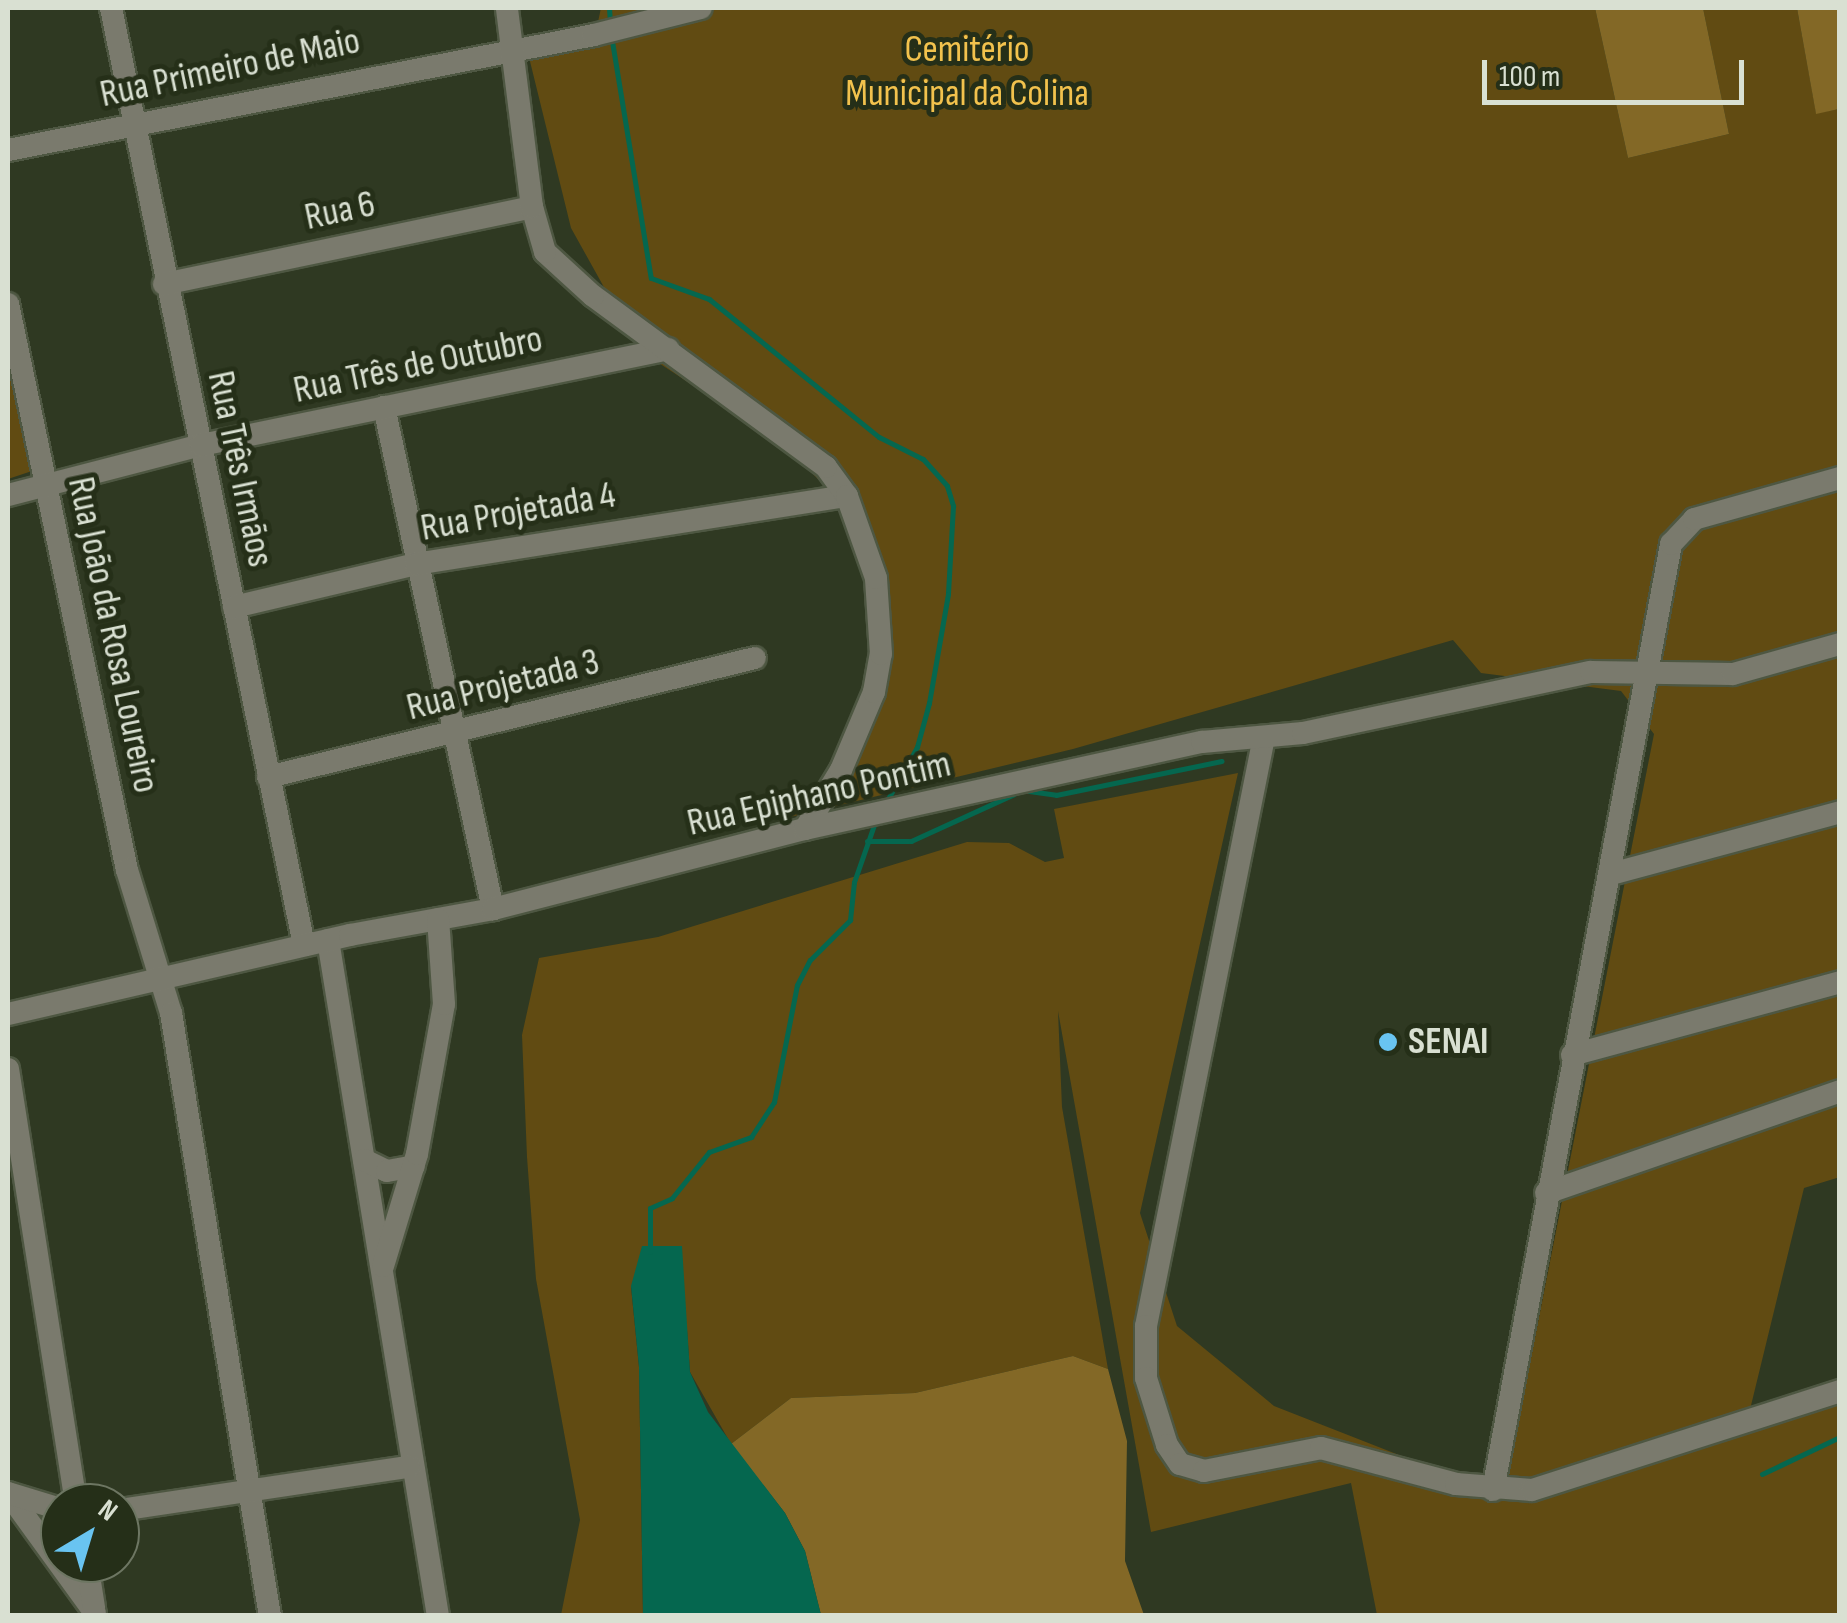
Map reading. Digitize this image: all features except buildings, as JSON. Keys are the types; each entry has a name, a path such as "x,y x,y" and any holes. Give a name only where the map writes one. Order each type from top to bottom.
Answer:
{"street":[{"name":"Rua Três Irmãos","path":"112,8 164,284 304,945"},
{"path":"507,8 532,207 538,239 552,261 826,467 847,496 876,578 880,654 874,692 841,770 805,829"},
{"name":"Rua Primeiro de Maio","path":"8,150 513,46 594,35 701,8"},
{"name":"Rua 6","path":"164,284 532,207"},
{"name":"Rua João da Rosa Loureiro","path":"8,304 127,870 179,1054 270,1616"},
{"name":"Rua Três de Outubro","path":"8,495 201,445 668,350"},
{"path":"384,407 493,909"},
{"path":"1493,1490 1572,1055 1652,671 1664,563 1681,527 1840,478"},
{"name":"Rua Projetada 4","path":"234,606 416,564 816,497 847,496"},
{"name":"Rua Epiphano Pontim","path":"8,1014 304,945 493,909 805,829 1202,742 1264,737 1592,672 1733,674 1840,644"},
{"name":"Rua Projetada 3","path":"268,777 453,735 755,658"},
{"path":"1264,737 1146,1326 1146,1378 1167,1445 1191,1472 1321,1448 1493,1490 1564,1484 1840,1391"},
{"path":"1612,874 1840,812"},
{"path":"382,1269 414,1166 444,1004 438,919"},
{"path":"328,940 382,1269 409,1467 438,1616"},
{"path":"1572,1055 1840,982"},
{"path":"8,1069 73,1483"},
{"path":"1546,1194 1840,1091"},
{"path":"364,1160 387,1172 414,1166"},
{"path":"140,1508 248,1496 409,1467"},
{"path":"8,1493 40,1503"},
{"path":"8,1493 95,1614"},
{"path":"90,1583 95,1614"}],"green space":[{"name":"Cemitério Municipal da Colina","path":"601,8 1595,8 1628,158 1729,134 1703,8 1797,8 1816,113 1840,109 1840,1177 1804,1188 1746,1426 1839,1394 1839,1615 1377,1615 1351,1483 1151,1532 1058,1011 1062,1107 1108,1369 1073,1356 915,1393 791,1398 731,1444 690,1372 687,1330 631,1287 639,1367 643,1615 561,1615 580,1520 536,1279 527,1157 522,1035 539,958 658,937 967,842 1009,843 1045,862 1064,858 1054,809 1238,773 1140,1213 1177,1326 1274,1406 1450,1475 1506,1485 1654,734 1621,691 1481,673 1453,640 1073,749 790,817 840,785 885,614 841,503 787,447 639,350 571,228 525,41 596,31"},
{"path":"8,346 32,471 8,479"}],"shaded area":[{"path":"1595,8 1703,8 1729,134 1628,158"},
{"path":"1797,8 1839,8 1839,109 1816,114"},
{"path":"642,1246 682,1246 690,1372 708,1412 785,1513 805,1551 821,1615 643,1615 639,1367 631,1286"},
{"path":"1073,1356 1108,1369 1127,1441 1125,1561 1144,1615 821,1615 805,1551 785,1513 731,1444 791,1398 915,1393"}],"waterway":[{"path":"609,8 610,24"},
{"path":"611,35 651,278 709,299 879,437 923,459 947,486 953,506 948,594 929,703 917,747 885,804"},
{"path":"1029,791 1056,795 1222,761"},
{"path":"867,841 911,841 1014,794"},
{"path":"650,1252 650,1208 672,1198 709,1152 751,1137 774,1102 797,985 810,960 850,920 854,882 875,822"},
{"path":"1762,1474 1840,1437"}],"place":[{"name":"SENAI","path":"1388,1042"}]}
